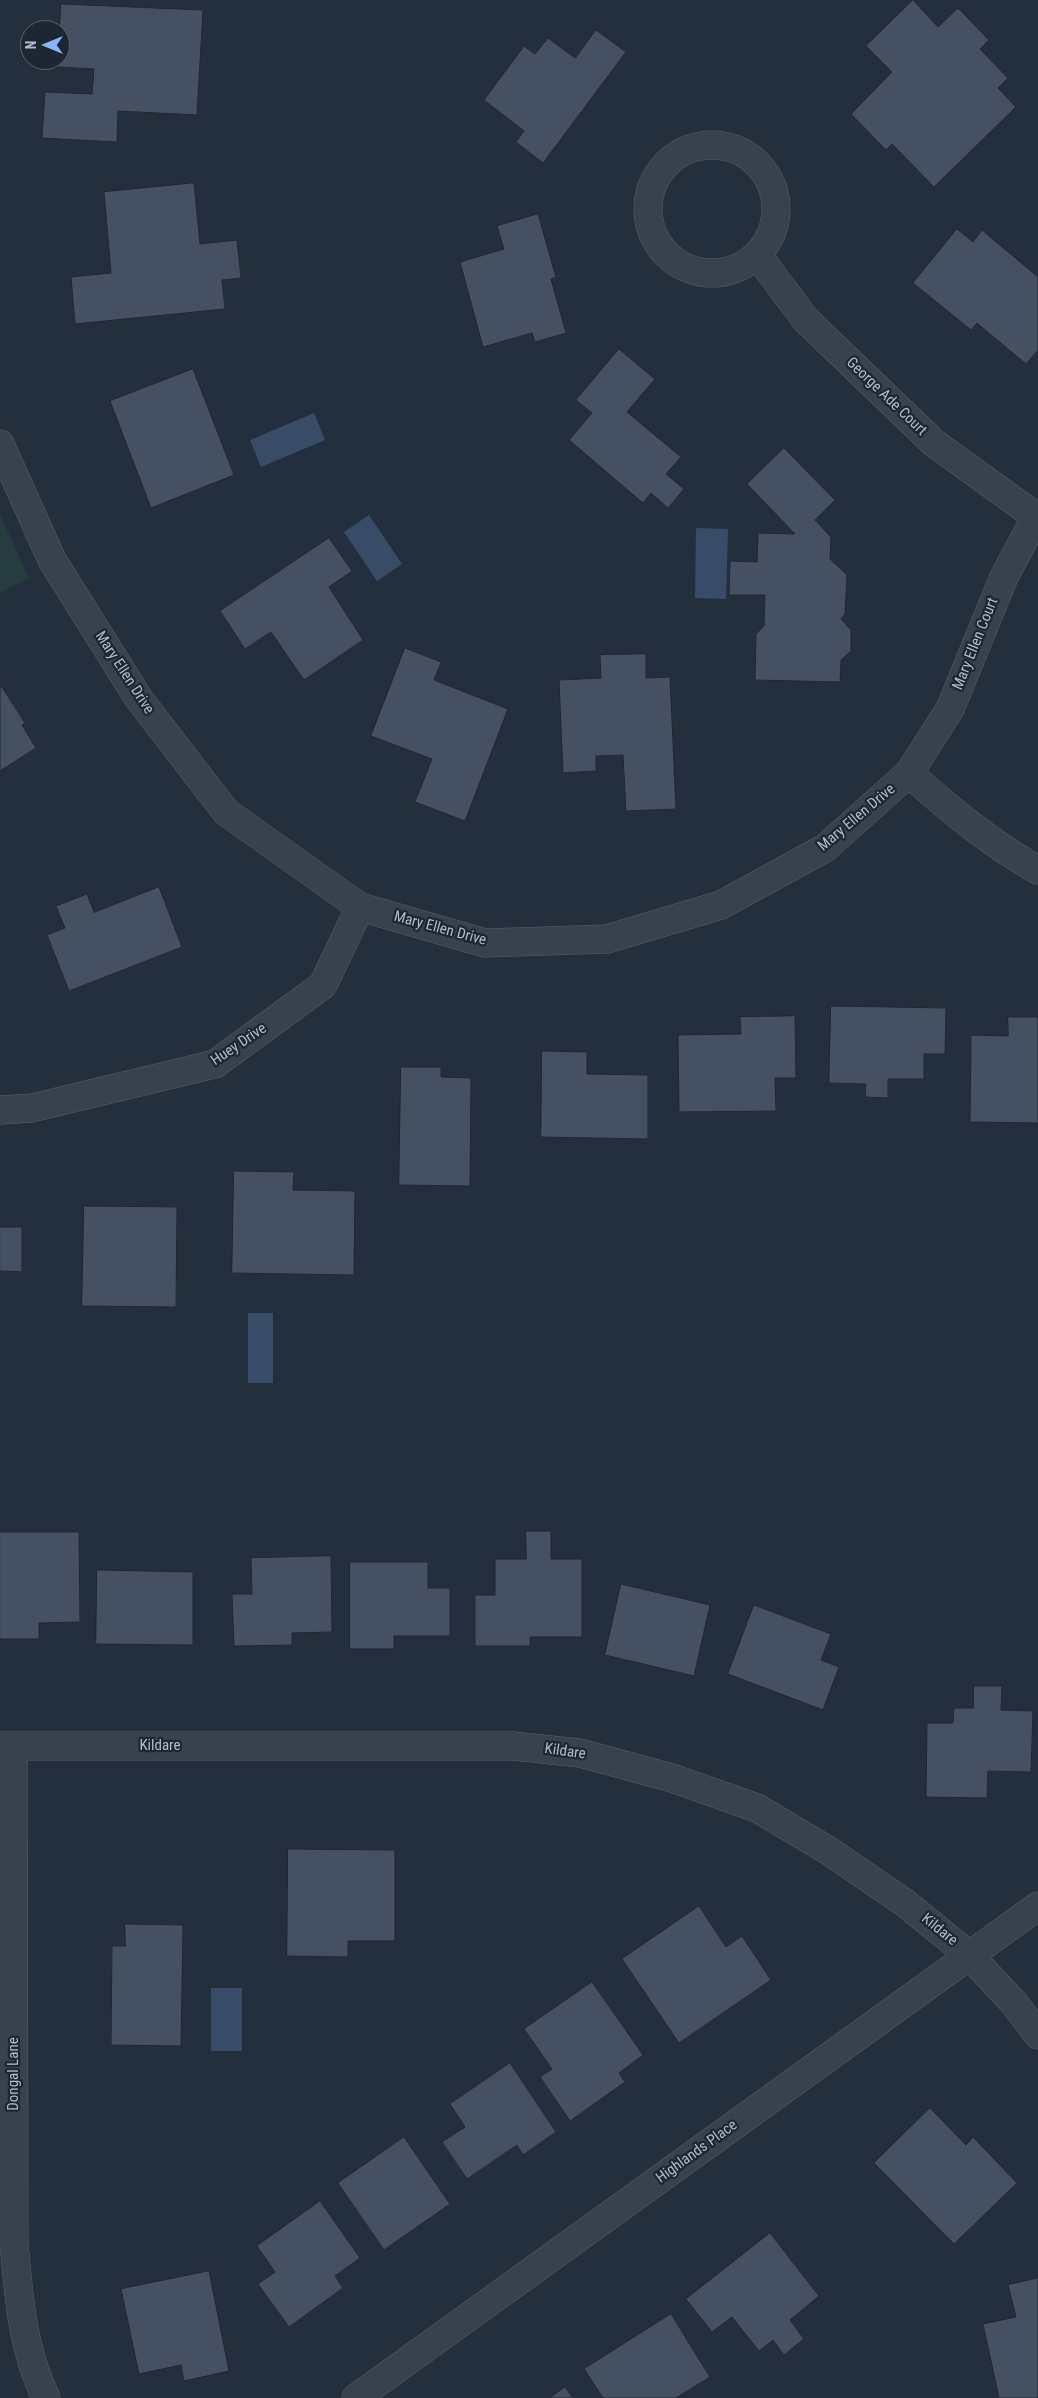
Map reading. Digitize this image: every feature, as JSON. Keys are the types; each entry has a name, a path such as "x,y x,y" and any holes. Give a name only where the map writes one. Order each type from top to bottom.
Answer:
{"street":[{"path":"714,144 735,148 753,159 767,174 775,194 776,214 772,235 758,256 744,266 722,273 701,273 680,265 663,251 652,232 648,211 650,189 660,171 675,156 694,147 714,144"},
{"name":"George Ade Court","path":"758,256 806,320 934,443 1036,514"},
{"name":"Mary Ellen Drive","path":"0,444 52,560 138,699 226,812 360,907 485,943 607,939 721,905 817,853 909,773 951,812 1002,850 1038,870"},
{"name":"Mary Ellen Court","path":"909,773 950,709 1004,577 1036,514"},
{"name":"Huey Drive","path":"0,1110 32,1108 214,1064 324,985 360,907"},
{"name":"Kildare","path":"7,1746 513,1746 580,1753 672,1778 757,1808 829,1852 905,1903 969,1955 1014,2003 1038,2035"},
{"name":"Dongal Lane","path":"7,1746 14,2243 20,2314 34,2372 46,2398"},
{"name":"Highlands Place","path":"356,2398 1038,1906"}],"green space":[{"path":"0,514 29,578 0,593"}],"water":[{"path":"314,413 325,440 261,467 250,440"},
{"path":"369,515 402,564 377,581 344,532"},
{"path":"696,528 728,529 726,599 695,598"},
{"path":"248,1313 273,1313 273,1383 248,1383"},
{"path":"211,1988 242,1988 242,2051 211,2051"}],"building":[{"path":"913,0 938,27 958,8 989,40 980,49 1008,78 998,88 1016,107 934,187 892,144 886,150 851,114 892,72 866,46"},
{"path":"61,4 203,10 197,115 118,111 117,142 42,138 45,92 92,94 94,69 70,68 70,20 60,20"},
{"path":"596,30 626,52 543,163 516,142 524,131 484,100 524,46 535,54 548,38 575,58"},
{"path":"194,183 200,244 237,240 241,278 222,280 225,309 75,324 71,277 111,273 104,192"},
{"path":"538,214 556,277 551,279 566,333 535,342 532,333 483,347 460,262 504,249 497,226"},
{"path":"957,229 973,242 982,230 1038,277 1038,350 1026,364 977,323 971,330 913,283"},
{"path":"619,349 655,379 627,412 681,457 666,474 684,489 668,508 651,493 643,503 569,440 592,413 576,400"},
{"path":"193,369 234,475 151,508 110,401"},
{"path":"784,448 835,500 815,520 831,537 830,559 847,575 845,614 841,619 851,630 851,651 841,660 840,682 755,680 756,634 764,626 765,595 729,595 730,561 757,562 758,533 795,534 747,484"},
{"path":"329,538 352,571 329,587 363,640 304,680 271,632 245,649 220,611"},
{"path":"405,648 441,662 434,680 508,709 465,821 415,802 432,759 371,736"},
{"path":"646,654 646,678 670,677 676,809 626,811 623,755 596,756 596,771 563,773 559,680 601,678 600,655"},
{"path":"2,687 25,723 22,725 36,748 0,771 0,688"},
{"path":"159,887 182,947 69,991 47,935 65,928 56,906 87,894 94,912"},
{"path":"831,1006 946,1008 945,1054 924,1054 924,1079 888,1079 888,1098 865,1097 866,1084 829,1083"},
{"path":"795,1016 796,1078 775,1078 776,1111 679,1112 678,1035 741,1034 740,1017"},
{"path":"1008,1017 1038,1017 1038,1123 970,1122 971,1035 1008,1036"},
{"path":"542,1051 587,1052 587,1074 648,1075 648,1139 541,1137"},
{"path":"401,1067 441,1067 441,1077 471,1078 470,1186 399,1185"},
{"path":"234,1171 294,1172 293,1190 355,1191 354,1275 232,1273"},
{"path":"84,1206 177,1207 176,1307 82,1306"},
{"path":"0,1227 22,1227 22,1272 0,1271"},
{"path":"526,1531 551,1531 551,1559 582,1559 582,1637 530,1637 530,1646 475,1646 475,1595 495,1595 495,1559 526,1559"},
{"path":"0,1532 79,1532 80,1622 39,1623 39,1639 0,1639"},
{"path":"331,1556 332,1632 292,1633 292,1645 234,1646 232,1594 252,1594 251,1558"},
{"path":"350,1562 428,1562 428,1588 450,1588 450,1636 394,1636 394,1649 350,1649"},
{"path":"97,1570 193,1572 193,1645 96,1644"},
{"path":"621,1584 710,1605 694,1676 605,1655"},
{"path":"754,1605 831,1634 821,1660 839,1667 823,1710 728,1674"},
{"path":"974,1686 1002,1686 1001,1710 1033,1711 1031,1772 988,1771 987,1798 926,1797 927,1723 953,1723 954,1708 973,1708"},
{"path":"288,1849 395,1850 395,1941 348,1941 348,1957 287,1956"},
{"path":"699,1906 726,1947 742,1936 771,1980 679,2043 622,1959"},
{"path":"125,1924 183,1925 181,2046 111,2045 112,1946 125,1946"},
{"path":"592,1982 643,2055 619,2073 625,2082 570,2121 540,2077 552,2069 524,2029"},
{"path":"510,2063 556,2132 523,2155 517,2145 467,2179 442,2142 465,2127 450,2104"},
{"path":"930,2108 966,2145 973,2137 1017,2183 954,2244 874,2163"},
{"path":"404,2137 450,2204 384,2250 338,2183"},
{"path":"320,2201 360,2258 335,2276 343,2288 289,2327 258,2284 275,2272 257,2246"},
{"path":"770,2233 819,2296 790,2320 804,2339 784,2355 773,2340 759,2351 732,2317 712,2332 686,2299"},
{"path":"209,2271 229,2371 184,2381 181,2365 139,2374 121,2289"},
{"path":"1038,2278 1038,2398 999,2398 983,2324 1016,2317 1008,2285"},
{"path":"671,2314 710,2377 676,2398 603,2398 584,2369"},
{"path":"565,2387 573,2398 550,2398"}]}
